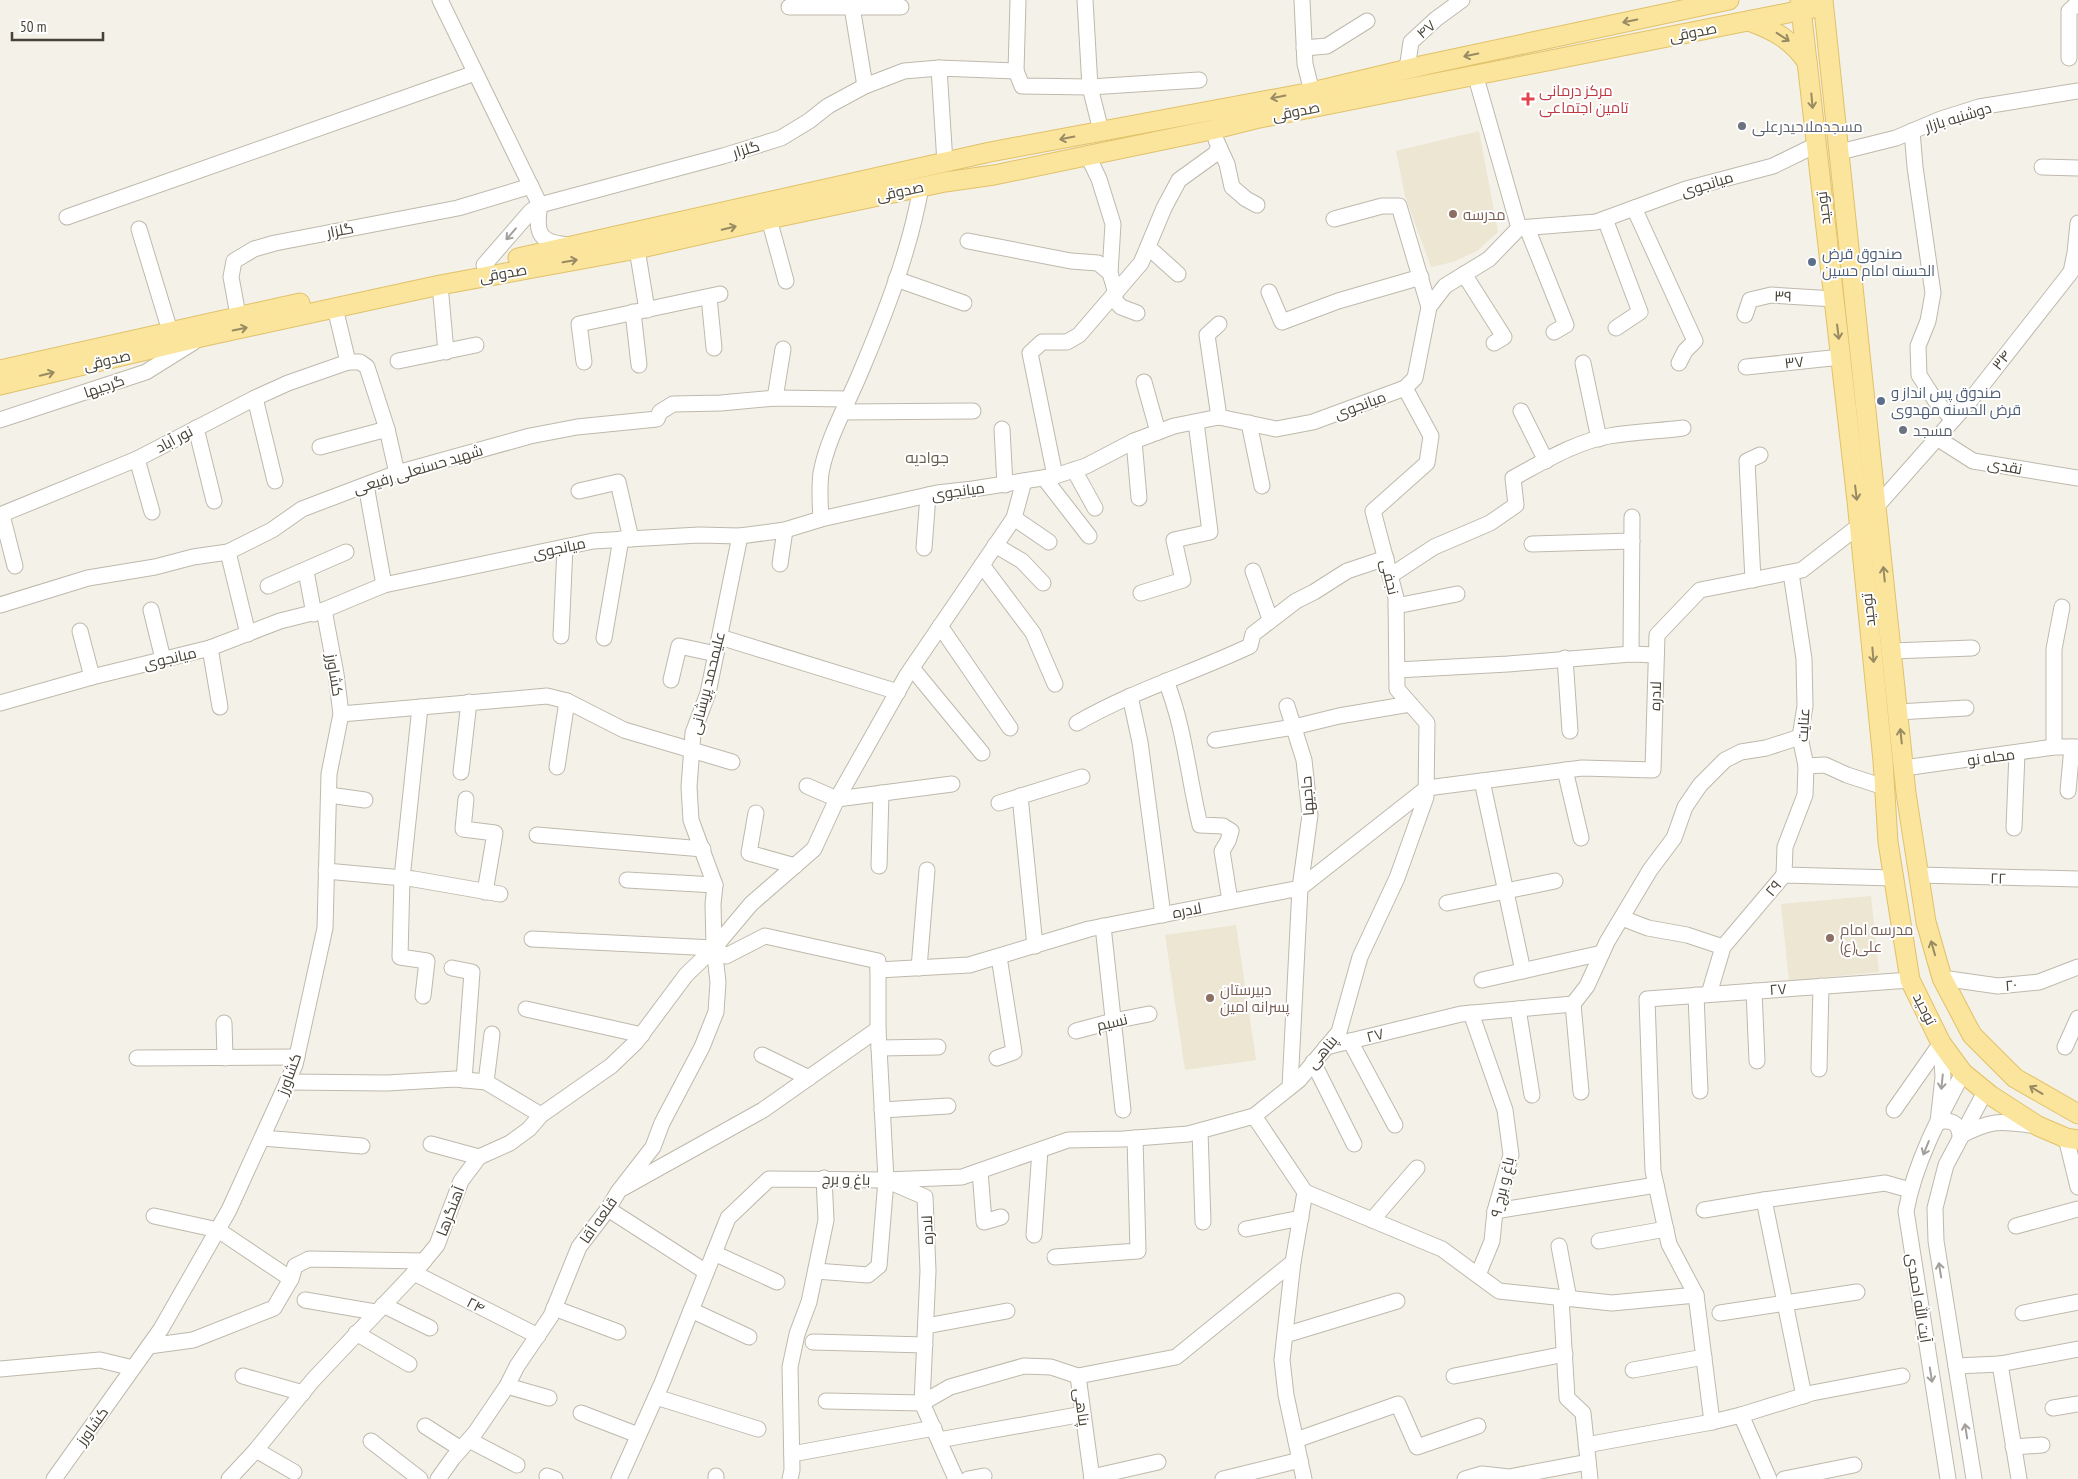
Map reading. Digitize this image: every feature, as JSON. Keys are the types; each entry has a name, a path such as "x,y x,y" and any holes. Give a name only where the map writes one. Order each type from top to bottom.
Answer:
{"main road":[{"name":"صدوقی","path":"0,370 238,315 573,246 920,168 1101,131 1312,92 1407,68 1729,0"},
{"name":"صدوقی","path":"0,385 201,337 440,285 636,249 769,218 945,182 994,175 1475,74 1749,21 1801,5 1823,3"},
{"name":"توحید","path":"1823,3 1904,768 1926,922 1942,978 1972,1034 2015,1078 2078,1114"},
{"name":"توحید","path":"1801,5 1860,525 1893,878 1910,980 1941,1042 1963,1072 2038,1126 2072,1139"},
{"path":"1658,15 1661,38"},
{"path":"1749,21 1787,38 1798,49 1808,64"},
{"path":"945,163 945,182"},
{"path":"920,168 922,187"},
{"path":"1868,609 1887,607"}],"street":[{"path":"440,0 540,204 538,230 543,238 554,243 573,246"},
{"path":"1018,0 1016,71 1022,86 1090,87 1198,80"},
{"path":"1085,0 1090,87 1101,131"},
{"path":"1302,0 1305,64 1312,92"},
{"name":"۴۷","path":"1407,68 1411,42 1460,1"},
{"path":"2069,58 2069,11 2078,3"},
{"path":"789,7 902,7"},
{"path":"852,7 865,86"},
{"path":"1304,48 1327,46 1367,21"},
{"path":"939,68 945,163"},
{"name":"گلزار","path":"540,204 723,156 781,138 809,121 828,106 865,86 904,71 939,68 1016,71"},
{"path":"67,217 476,73"},
{"path":"1475,74 1523,228 1566,325 1554,332"},
{"name":"دوشنبه بازار","path":"1840,152 1896,138 1941,119 1979,107 2078,91"},
{"path":"1211,130 1227,164 1232,187 1246,199 1257,205"},
{"path":"1912,131 1916,176 1933,293 1928,320 1918,346 1919,375 1935,400 1953,420"},
{"name":"میانجوی","path":"0,703 92,677 210,648 280,622 319,612 384,585 593,541 740,536 786,530 821,519 928,495 1049,477 1086,466 1134,441 1158,432 1219,417 1276,429 1313,422 1405,388 1415,378 1430,306 1445,286 1489,259 1523,228 1596,222 1694,187 1773,166 1816,146"},
{"path":"1089,536 1049,477 1030,353 1042,342 1067,342 1079,335 1141,263 1164,208 1179,180 1215,154 1219,147"},
{"path":"1087,154 1099,179 1113,224 1110,273 1114,295 1121,306 1137,313"},
{"path":"2042,167 2078,168"},
{"name":"گلزار","path":"238,315 231,277 234,261 254,249 344,229 458,208 531,186"},
{"path":"821,519 819,494 821,472 896,279 915,221 922,187"},
{"path":"484,265 531,211 540,204"},
{"path":"1334,219 1382,206 1399,206 1430,306"},
{"path":"1634,208 1695,341 1685,351 1679,362"},
{"path":"769,218 786,281"},
{"path":"1605,218 1640,312 1616,328"},
{"name":"۳۴","path":"1877,506 1953,420 2071,272 2077,253 2078,223"},
{"path":"139,230 170,331"},
{"path":"968,241 1071,261 1098,263 1110,273"},
{"path":"1148,246 1178,274"},
{"path":"636,249 640,311 639,365"},
{"path":"1464,274 1504,337 1494,343"},
{"path":"1269,292 1282,322 1338,301 1420,277"},
{"path":"896,279 964,303"},
{"path":"440,285 446,352"},
{"name":"۳۹","path":"1745,315 1750,300 1771,295 1834,299"},
{"path":"584,362 579,324 714,296 714,348"},
{"path":"335,308 348,362 360,362 367,367 387,429 397,473"},
{"path":"1219,324 1207,335 1219,417"},
{"name":"گرجیها","path":"0,420 146,372 201,337"},
{"path":"398,362 476,345"},
{"path":"775,398 783,349"},
{"name":"۳۷","path":"1746,367 1841,356"},
{"name":"نور آباد","path":"1,515 137,459 288,383 348,362"},
{"path":"1583,362 1599,439"},
{"path":"1144,382 1158,432"},
{"name":"نجفی","path":"1405,388 1431,436 1427,464 1373,511 1386,558 1396,606 1397,689 1427,723 1426,788"},
{"path":"255,398 275,481"},
{"name":"شهید حسنعلی رفیعی","path":"0,605 88,578 228,552 272,530 302,509 397,473 530,436 577,427 657,418 660,412 673,404 721,403 775,398 846,405 973,411"},
{"path":"1521,411 1546,461"},
{"path":"1141,593 1183,580 1174,540 1210,532 1196,422"},
{"path":"1249,423 1262,486"},
{"path":"196,428 214,501"},
{"path":"1390,576 1434,547 1490,523 1516,505 1513,478 1546,461 1576,446 1608,436 1683,428"},
{"path":"320,447 387,429"},
{"path":"1002,429 1005,485"},
{"name":"نقدی","path":"1937,438 1973,461 2078,478"},
{"path":"1134,441 1139,498"},
{"path":"1753,580 1746,461 1760,455"},
{"path":"137,459 152,512"},
{"path":"1074,470 1095,508"},
{"path":"431,1144 479,1157 510,1143 530,1129 542,1115 611,1066 642,1035 686,975 714,948 751,904 814,849 837,799 912,668 1014,518 1024,481"},
{"path":"579,491 618,482 626,539 604,638"},
{"path":"366,485 384,585"},
{"path":"924,548 928,495"},
{"path":"1,515 15,566"},
{"path":"1631,654 1632,517"},
{"path":"1014,518 1049,542"},
{"name":"لادره","path":"1426,788 1582,768 1653,770 1657,636 1700,590 1802,570 1860,525"},
{"path":"780,564 786,530"},
{"name":"علیمحمد پریشانی","path":"714,948 713,904 715,885 691,820 689,787 693,733 708,693 740,536"},
{"path":"1532,544 1632,541"},
{"path":"995,546 1022,561 1043,583"},
{"path":"561,636 565,547"},
{"path":"228,552 248,634"},
{"path":"268,586 346,552"},
{"path":"1077,723 1130,696 1250,646 1253,634 1296,601 1347,571 1386,558"},
{"path":"982,565 1033,633 1055,684"},
{"name":"کشاورز","path":"54,1479 161,1329 230,1210 287,1082 296,1057 325,928 329,774 341,714 336,674 306,571"},
{"path":"1253,571 1270,620"},
{"name":"عنایت","path":"1784,874 1785,847 1805,795 1806,766 1800,737 1804,706 1804,660 1791,573"},
{"path":"1396,606 1458,594"},
{"path":"2054,747 2054,648 2062,607"},
{"path":"151,610 164,659"},
{"path":"940,626 1010,728"},
{"path":"80,631 92,677"},
{"path":"720,637 898,692"},
{"path":"671,680 679,646 716,654"},
{"path":"210,648 220,707"},
{"path":"1892,651 1972,648"},
{"path":"1397,670 1508,664 1631,654 1656,655"},
{"path":"1565,658 1570,731"},
{"path":"912,668 982,754"},
{"path":"1166,681 1176,707 1185,743 1200,825 1223,826 1230,831 1228,841 1222,851 1230,902"},
{"path":"341,714 547,696 567,701 624,730 732,762"},
{"path":"1130,696 1140,742 1162,915"},
{"path":"557,767 567,701"},
{"path":"461,772 468,702"},
{"path":"1215,740 1294,728 1339,716 1410,704"},
{"name":"حاجیها","path":"1287,706 1304,760 1310,815 1300,888"},
{"path":"420,707 402,878 400,957 427,961 423,996"},
{"path":"1898,712 1966,708"},
{"path":"1582,1092 1573,1004 1587,986 1602,953 1650,870 1674,838 1685,807 1700,785 1725,760 1741,752 1766,748 1800,737"},
{"name":"محله نو","path":"1904,768 2054,747 2075,747"},
{"path":"2068,791 2075,747"},
{"path":"2014,828 2017,753"},
{"path":"1806,766 1825,766 1884,787"},
{"path":"1565,770 1581,838"},
{"path":"999,803 1082,777"},
{"path":"1482,781 1523,971"},
{"path":"807,786 837,799 952,784"},
{"path":"1290,1087 1300,888 1426,788"},
{"name":"پناهی","path":"1254,1116 1299,1080 1339,1032 1360,957 1397,878 1426,797 1426,788"},
{"path":"879,866 881,793"},
{"path":"329,795 364,800"},
{"path":"1020,796 1035,946"},
{"path":"326,871 402,878 492,893 495,833 463,828 466,799"},
{"path":"756,813 749,853 795,866"},
{"path":"537,835 703,849"},
{"path":"919,968 927,870"},
{"name":"۲۹","path":"1700,1091 1702,995 1723,947 1784,874 1893,878"},
{"name":"۲۲","path":"1919,875 2078,879"},
{"path":"627,880 715,885"},
{"path":"1448,903 1555,881"},
{"name":"لادره","path":"878,970 969,966 1104,926 1300,888"},
{"path":"1622,918 1648,928 1687,936 1723,947"},
{"path":"1104,926 1123,1110"},
{"path":"532,939 714,948 726,956 765,936 878,961 878,1029 886,1180 879,1266 868,1275 816,1271"},
{"name":"قلعه آقا","path":"438,1479 507,1386 516,1366 538,1336 554,1308 579,1247 653,1147 662,1123 702,1047 716,1012 718,982 714,948"},
{"path":"1482,980 1602,953"},
{"path":"997,1058 1014,1052 999,956"},
{"name":"۲۰","path":"1942,978 1998,986 2039,982 2078,967"},
{"path":"452,968 472,972 464,1080"},
{"name":"۲۷","path":"1656,1185 1653,1170 1647,999 1910,980"},
{"path":"1819,1068 1821,986"},
{"path":"1754,991 1757,1061"},
{"name":"۲۷","path":"1326,1047 1471,1013 1573,1004"},
{"path":"526,1009 642,1035"},
{"path":"1518,1009 1532,1096"},
{"name":"۹_باغ و برج","path":"1471,1013 1480,1045 1505,1110 1511,1155 1494,1211 1492,1241 1478,1276"},
{"name":"نسیم","path":"1076,1031 1113,1020 1149,1014"},
{"path":"2065,1047 2078,1018"},
{"path":"224,1023 225,1058"},
{"path":"618,1192 763,1110 878,1029"},
{"path":"486,1082 492,1034"},
{"path":"1350,1041 1395,1125"},
{"path":"1894,1110 1941,1042"},
{"name":"آیت الله احمدی","path":"1938,1122 1943,1077 1941,1042"},
{"path":"879,1048 938,1047"},
{"path":"762,1055 809,1078"},
{"path":"137,1058 296,1057"},
{"path":"1313,1062 1354,1144"},
{"name":"آیت الله احمدی","path":"1948,1479 1906,1211 1910,1190 1938,1122 1963,1072"},
{"path":"287,1082 387,1083 464,1080 486,1082 542,1115"},
{"name":"آیت الله احمدی","path":"1974,1479 1936,1241 1934,1208 1946,1165 1986,1090"},
{"path":"882,1110 948,1106"},
{"path":"1254,1116 1305,1192 1442,1249 1498,1291 1612,1303 1696,1295"},
{"name":"باغ و برج","path":"619,1479 656,1396 728,1218 770,1179 886,1180 962,1177 1068,1140 1188,1134 1254,1116"},
{"path":"1938,1122 1947,1120 1955,1122 1960,1128 1960,1136 1981,1125 2000,1121 2038,1126"},
{"path":"1200,1130 1203,1222"},
{"path":"262,1138 362,1146"},
{"path":"1055,1257 1138,1251 1135,1138"},
{"path":"2072,1139 2078,1187"},
{"path":"1034,1235 1040,1150"},
{"name":"آهنگرها","path":"229,1479 379,1308 414,1274 437,1245 462,1181 479,1157"},
{"path":"1372,1220 1417,1168"},
{"path":"980,1170 984,1222 1001,1217"},
{"path":"790,1479 792,1454 790,1367 797,1334 809,1302 826,1220 824,1178"},
{"name":"لادره","path":"886,1180 925,1197 928,1271 922,1403 956,1479"},
{"path":"1704,1210 1886,1183 1910,1190"},
{"path":"1494,1211 1656,1185 1669,1244 1696,1295 1712,1422"},
{"path":"1304,1479 1286,1395 1282,1360 1293,1262 1305,1192"},
{"path":"1764,1200 1804,1396"},
{"path":"608,1209 706,1272"},
{"path":"2016,1226 2078,1209"},
{"path":"154,1216 218,1230 291,1279"},
{"path":"1246,1229 1301,1218"},
{"path":"1599,1241 1666,1229"},
{"path":"1559,1246 1565,1298 1564,1354 1567,1398 1583,1413 1590,1479"},
{"path":"714,1253 777,1282"},
{"path":"149,1346 193,1340 274,1308 291,1279 295,1266 309,1259 424,1261"},
{"name":"پناهی","path":"1092,1478 1078,1376 1176,1357 1293,1262"},
{"name":"۲۴","path":"414,1274 538,1336"},
{"path":"1720,1313 1857,1292"},
{"path":"305,1300 379,1308 430,1328"},
{"path":"1285,1335 1397,1301"},
{"path":"2023,1312 2078,1302"},
{"path":"554,1308 618,1332"},
{"path":"691,1310 749,1337"},
{"path":"926,1326 1007,1311"},
{"path":"356,1334 409,1364"},
{"path":"812,1342 925,1345"},
{"path":"1956,1366 2000,1364 2078,1349"},
{"path":"1454,1376 1564,1354"},
{"path":"1633,1370 1704,1357"},
{"path":"0,1369 100,1360 134,1368"},
{"path":"2000,1364 2019,1479"},
{"path":"826,1402 922,1403 950,1387 1024,1366 1051,1367 1078,1376"},
{"path":"243,1376 303,1393"},
{"path":"1586,1445 1712,1422 1804,1396 1902,1376"},
{"path":"507,1386 549,1398"},
{"path":"656,1396 758,1429"},
{"path":"1296,1440 1398,1404 1417,1447 1478,1426"},
{"path":"2054,1408 2078,1404"},
{"path":"581,1413 638,1436"},
{"path":"792,1454 1083,1414"},
{"path":"1741,1415 1769,1479"},
{"path":"424,1426 465,1445 517,1465"},
{"path":"370,1441 420,1479"},
{"path":"2013,1447 2042,1445"},
{"path":"256,1450 294,1472"},
{"path":"1223,1479 1300,1460"},
{"path":"1092,1478 1158,1462"},
{"path":"1465,1479 1482,1474 1509,1477 1588,1462"},
{"path":"1784,1479 1854,1465"},
{"path":"968,1479 984,1476"}],"shaded area":[{"name":"مدرسه","path":"1479,131 1498,232 1477,251 1453,262 1431,267 1405,196 1396,151"},
{"name":"مدرسه امام علی(ع)","path":"1871,896 1879,972 1789,981 1781,904"},
{"name":"دبیرستان پسرانه امین","path":"1236,925 1256,1060 1185,1070 1165,935"}],"place":[{"name":"مرکز درمانی تامین اجتماعی","path":"1528,99"},
{"name":"مسجدملاحیدرعلی","path":"1742,126"},
{"name":"مدرسه","path":"1453,214"},
{"name":"صندوق قرض الحسنه امام حسین","path":"1812,262"},
{"name":"صندوق پس انداز و قرض الحسنه مهدوی","path":"1881,401"},
{"name":"مسجد","path":"1903,430"},
{"name":"مدرسه امام علی(ع)","path":"1830,938"},
{"name":"دبیرستان پسرانه امین","path":"1210,998"}],"district":[{"name":"جوادیه","path":"927,457"}]}
